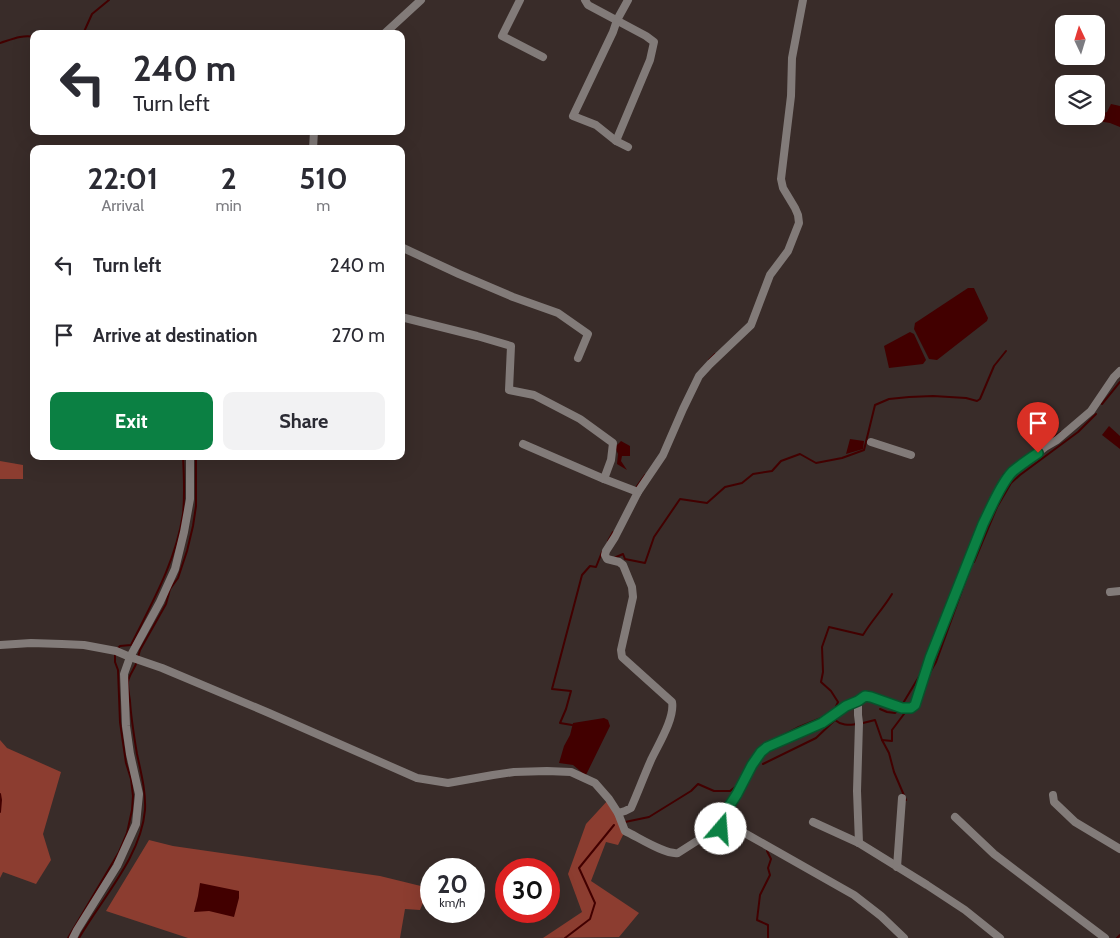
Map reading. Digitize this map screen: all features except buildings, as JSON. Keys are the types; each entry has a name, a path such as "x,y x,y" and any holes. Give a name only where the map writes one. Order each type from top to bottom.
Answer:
{"street":[{"path":"388,30 421,0"},
{"path":"520,0 502,36 543,57"},
{"path":"586,0 588,5 654,42 650,60 616,141"},
{"path":"628,0 617,20 574,116 596,125 616,141 628,147"},
{"path":"618,813 631,808 665,732 673,709 672,702 622,657 621,650 633,597 632,587 623,565 609,560 605,556 638,492 663,455 699,376 751,325 770,275 788,251 799,223 798,215 783,188 781,179 791,96 792,58 803,0"},
{"path":"405,248 459,274 558,313 588,334 578,358"},
{"path":"405,318 511,346 509,390 534,395 580,419 613,443 612,460 604,479"},
{"path":"721,829 726,811 752,765 767,747 822,723 846,706 865,696 902,708 911,708 915,705 928,664 983,524 1001,488 1010,474 1019,466 1057,440 1091,411 1120,371"},
{"path":"871,442 911,455"},
{"path":"523,444 638,492"},
{"path":"73,938 117,866 136,824 138,794 126,726 124,674 130,657 160,602 175,568 190,499 190,460"},
{"path":"1110,592 1120,590"},
{"path":"0,645 31,643 84,645 116,651 162,668 269,713 417,778 448,783 514,772 547,770 572,772 595,783 618,813 626,831 672,854 687,849 714,830 742,830 854,895 881,916 904,938"},
{"path":"858,701 858,843"},
{"path":"1053,795 1054,802 1075,822 1120,849"},
{"path":"897,867 902,798"},
{"path":"955,817 994,854 1105,938"},
{"path":"814,822 858,843 927,885 965,910 1000,938"}],"shaded area":[{"path":"1111,104 1120,106 1120,127 1105,122 1105,113"},
{"path":"968,288 974,288 988,318 987,321 937,360 929,359 914,329 915,323"},
{"path":"910,332 914,334 926,360 923,364 889,368 884,346"},
{"path":"1109,426 1120,436 1120,449 1102,435"},
{"path":"850,439 864,441 863,449 846,454"},
{"path":"621,441 630,446 630,456 622,456 621,461 627,470 617,464 618,454 615,447"},
{"path":"0,461 23,465 23,479 0,479"},
{"path":"604,718 608,720 610,726 586,775 573,765 559,763 573,723"},
{"path":"0,740 7,748 61,772 43,834 51,860 36,884 3,872 0,878"},
{"path":"609,799 625,831 618,845 606,842 591,881 639,913 619,937 543,938 582,912 568,874 586,824"},
{"path":"149,840 173,846 380,876 420,886 420,910 405,909 400,938 188,938 106,911"},
{"path":"200,883 239,891 234,917 209,911 194,912"}],"waterway":[{"path":"85,30 92,14 109,0"},
{"path":"0,43 30,36"},
{"path":"614,558 623,554 625,559 645,563 654,537 680,499 707,503 725,487 742,483 753,474 772,471 781,461 800,454 816,463 842,458 864,450 875,405 889,399 933,396 966,398 977,401 980,399 994,366 1006,351"},
{"path":"709,360 715,354"},
{"path":"1102,404 1120,382"},
{"path":"974,562 997,507 1011,483 1078,432 1096,414"},
{"path":"1048,441 1061,432"},
{"path":"1018,462 1030,453"},
{"path":"118,648 131,645 155,597 175,548 183,514 183,460"},
{"path":"138,657 140,650 166,604 170,589 178,578 187,551 196,506 196,460"},
{"path":"1001,481 1004,474"},
{"path":"635,489 645,475"},
{"path":"608,541 613,532"},
{"path":"572,725 560,723 571,691 552,689 582,575 590,566 596,567 602,552"},
{"path":"928,676 936,662 968,574"},
{"path":"834,711 838,702 831,691 821,682 823,672 822,647 829,627 863,635 892,594"},
{"path":"68,938 119,852 127,833 132,810 133,796 120,722 118,670 115,655"},
{"path":"79,938 119,877 136,844 142,827 145,796 137,754 128,684 137,661"},
{"path":"902,705 923,670"},
{"path":"880,709 895,713 900,709"},
{"path":"882,740 892,741 892,730 907,710"},
{"path":"778,738 826,716"},
{"path":"763,764 816,738 835,720 848,725 857,724"},
{"path":"863,723 875,720 906,800"},
{"path":"625,822 649,817 691,791 698,784 714,791 730,791 739,784"},
{"path":"0,794 0,812"},
{"path":"565,938 590,919 595,903 579,868 614,825"},
{"path":"767,851 771,859 768,868 770,875 760,895 757,920 768,925 768,938"},
{"path":"1117,938 1120,935"}],"route":[{"path":"721,829 726,811 752,765 767,747 822,723 846,706 865,696 902,708 911,708 915,705 930,658 983,524 1010,474 1038,453"}]}
